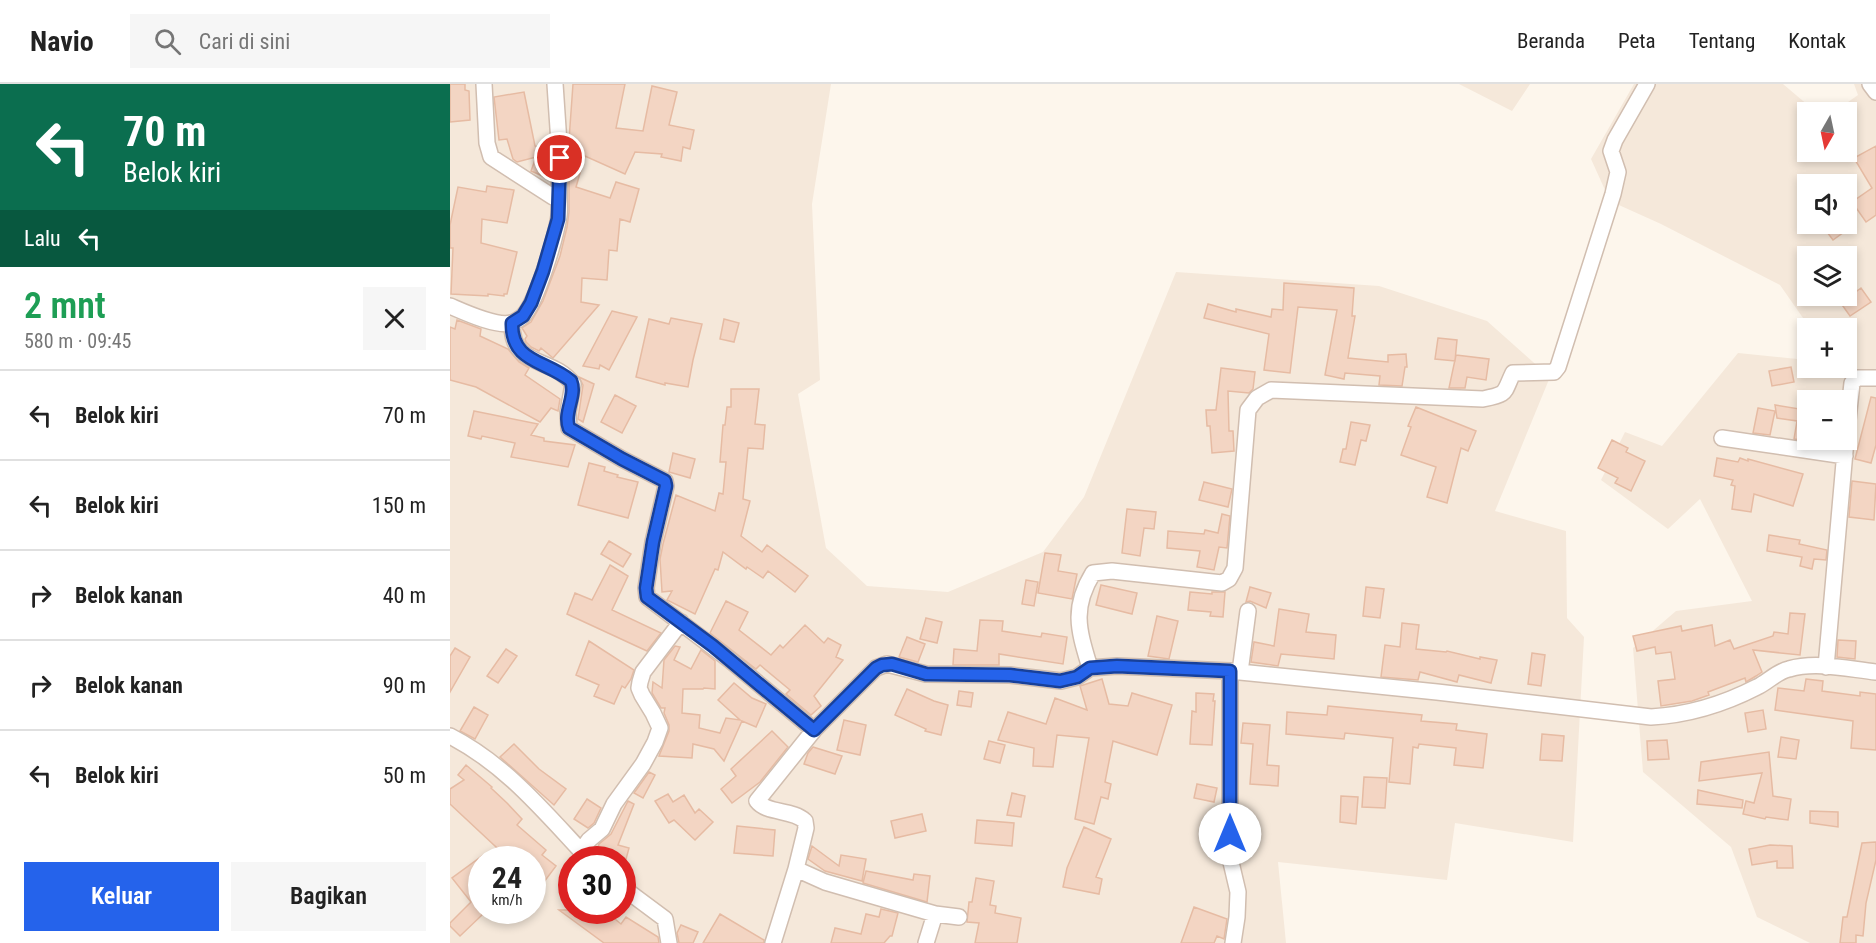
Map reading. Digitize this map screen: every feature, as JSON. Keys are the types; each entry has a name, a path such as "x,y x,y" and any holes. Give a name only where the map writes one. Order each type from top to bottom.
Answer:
{"street":[{"path":"484,84 487,143 491,157 546,193 559,198"},
{"path":"450,306 472,315 512,323 523,316 531,303 558,219 560,158 555,84"},
{"path":"1090,668 1077,614 1086,585 1093,573 1112,571 1222,583 1229,579 1234,568 1248,410 1257,398 1271,390 1483,399 1502,395 1513,373 1554,372 1558,367 1613,194 1618,172 1611,151 1647,84"},
{"path":"1870,84 1876,93"},
{"path":"512,323 512,335 520,352 555,370 573,384 568,412 569,428 665,481 666,486 653,542 646,594 651,601 681,622 814,730"},
{"path":"1851,390 1852,383 1857,378 1876,378"},
{"path":"1722,438 1845,456"},
{"path":"1826,667 1845,450"},
{"path":"1233,943 1238,892 1230,858 1235,672 1248,610"},
{"path":"588,846 589,840 602,829 614,804 656,742 660,728 639,688 641,676 681,622"},
{"path":"773,943 806,828 805,821 797,816 763,806 757,801 814,730 876,668 882,665 892,664 926,674 1010,675 1060,681 1077,677 1090,668 1117,666 1235,672 1437,692 1651,717 1678,715 1704,708 1758,687 1787,669 1800,666 1876,672"},
{"path":"450,736 472,747 503,772 531,797 577,846"},
{"path":"796,869 825,882 935,914 959,917"},
{"path":"636,897 665,919 669,943"},
{"path":"926,943 935,914"}],"shaded area":[{"path":"450,84 831,84 812,204 820,380 798,394 826,548 867,586 948,592 1043,552 1084,497 1176,272 1379,286 1487,321 1550,377 1495,511 1566,531 1567,618 1584,637 1573,842 1455,823 1447,880 1278,862 1286,943 450,943"},
{"path":"1459,84 1530,84 1512,111"},
{"path":"1634,84 1783,84 1804,102 1797,102 1797,162 1857,162 1857,102 1848,102 1858,95 1854,84 1876,84 1876,943 1810,943 1757,917 1731,847 1643,772 1633,648 1676,611 1752,601 1700,499 1668,529 1601,480 1625,432 1662,446 1738,353 1797,359 1797,378 1857,378 1857,318 1803,318 1780,285 1661,224 1610,201 1591,159"}],"building":[{"path":"450,84 465,84 465,90 469,91 470,120 450,122"},
{"path":"573,84 625,84 616,128 643,131 652,86 677,92 669,125 694,130 690,149 683,147 681,161 661,157 662,154 635,152 625,174 585,156 576,187 610,198 616,182 639,189 630,222 620,219 617,251 609,250 607,280 582,278 581,302 599,305 553,358 541,348 539,351 531,347 526,342 527,336 522,328 531,322 543,301 560,256 567,227"},
{"path":"524,92 535,146 550,151 550,179 531,171 536,157 517,162 513,159 507,139 499,140 494,97"},
{"path":"1876,146 1876,215 1866,222 1857,209 1857,198 1872,188 1856,162 1857,156"},
{"path":"487,186 514,190 507,223 482,219 481,243 517,252 507,294 504,296 488,294 488,296 451,294 453,248 450,248 450,225 458,187 486,192"},
{"path":"1828,234 1841,234 1833,240"},
{"path":"1284,283 1354,288 1352,316 1355,316 1348,358 1388,362 1388,355 1406,354 1407,367 1405,367 1402,386 1379,385 1380,376 1345,373 1344,379 1325,375 1337,310 1298,307 1290,373 1264,370 1269,334 1204,318 1208,304 1236,312 1236,309 1271,317 1272,309 1283,310"},
{"path":"1861,288 1871,302 1850,316 1843,306 1857,306 1857,291"},
{"path":"612,311 637,317 609,370 600,365 599,369 583,366"},
{"path":"671,318 702,324 688,387 665,383 665,385 636,377 649,319 669,324"},
{"path":"724,319 739,323 734,342 720,339"},
{"path":"457,320 481,329 480,336 508,349 519,362 529,368 525,375 560,399 558,411 551,408 540,422 476,387 450,380 450,327 455,329"},
{"path":"1438,338 1457,340 1455,361 1435,359"},
{"path":"1456,355 1489,359 1486,380 1467,377 1465,388 1449,388"},
{"path":"1791,367 1794,382 1772,386 1769,371"},
{"path":"1221,368 1255,372 1253,389 1249,393 1228,391 1229,431 1233,431 1234,451 1212,453 1206,410 1216,410"},
{"path":"579,377 594,384 583,422 578,419 583,385"},
{"path":"731,389 759,389 755,424 765,425 763,449 748,448 743,499 750,501 741,536 762,552 767,545 808,576 795,592 768,571 763,578 723,552 718,570 715,569 695,614 667,600 672,591 662,592 660,559 676,495 715,511 719,493 723,494 726,462 720,462 723,425 725,425 727,407 731,407"},
{"path":"615,395 636,406 622,433 601,422"},
{"path":"1871,397 1876,398 1876,445 1871,463 1855,459"},
{"path":"1775,405 1797,409 1797,421 1777,418"},
{"path":"1416,407 1476,431 1468,451 1461,448 1447,503 1427,497 1436,467 1401,455 1411,427 1408,426"},
{"path":"1758,408 1775,411 1770,435 1753,433"},
{"path":"474,411 538,424 531,435 544,438 544,441 575,445 568,467 511,457 515,443 482,436 481,439 468,436"},
{"path":"1797,421 1797,439 1794,439"},
{"path":"1351,422 1370,425 1366,441 1361,440 1355,465 1340,462 1343,449 1346,449"},
{"path":"1612,440 1628,448 1626,452 1645,461 1631,491 1615,483 1618,478 1598,468"},
{"path":"673,453 695,459 690,478 669,472"},
{"path":"1717,458 1738,462 1740,458 1748,461 1748,459 1803,474 1793,506 1754,494 1751,512 1732,509 1735,486 1731,485 1733,480 1714,476"},
{"path":"589,463 605,467 604,471 618,475 617,477 638,482 628,518 578,505"},
{"path":"1852,481 1876,484 1874,520 1849,517"},
{"path":"1204,482 1232,489 1228,507 1199,500"},
{"path":"1127,509 1156,512 1154,529 1144,528 1140,556 1122,553"},
{"path":"1222,514 1230,516 1227,548 1219,547 1214,570 1197,567 1200,551 1167,548 1168,531 1204,534 1205,530 1218,533"},
{"path":"1769,535 1800,540 1799,544 1827,550 1826,560 1814,559 1812,569 1800,566 1802,557 1767,551"},
{"path":"609,541 631,554 623,567 601,554"},
{"path":"1045,553 1061,555 1058,571 1077,574 1072,599 1038,593"},
{"path":"610,565 628,576 612,610 661,633 647,651 567,614 575,593 592,600"},
{"path":"1026,580 1038,582 1034,606 1022,604"},
{"path":"1101,585 1137,593 1132,614 1096,605"},
{"path":"1250,587 1271,593 1266,608 1250,601 1246,602"},
{"path":"1366,587 1384,589 1380,618 1363,616"},
{"path":"1190,592 1212,594 1212,592 1225,592 1223,617 1210,616 1211,612 1188,610"},
{"path":"726,601 748,612 739,630 771,655 780,645 783,648 805,625 824,643 828,638 841,645 836,657 843,660 814,696 821,706 811,715 786,694 790,690 760,665 756,669 710,633"},
{"path":"1279,609 1309,614 1306,632 1336,635 1334,659 1281,654 1278,666 1251,662 1254,642 1274,646"},
{"path":"1790,613 1805,614 1800,655 1753,650 1762,672 1756,676 1746,682 1745,678 1708,692 1709,695 1692,701 1661,706 1658,681 1675,679 1671,652 1656,654 1655,647 1637,651 1633,636 1681,626 1682,631 1712,625 1715,646 1730,640 1734,649 1773,636 1774,632 1788,634"},
{"path":"1157,616 1178,621 1169,659 1148,656"},
{"path":"926,618 942,622 937,643 920,639"},
{"path":"980,620 1003,621 1002,631 1041,637 1042,633 1067,637 1063,664 999,654 999,665 953,665 954,649 977,651"},
{"path":"1402,623 1419,625 1416,649 1447,651 1480,659 1480,657 1497,660 1491,683 1459,675 1457,682 1420,672 1418,680 1381,677 1385,645 1400,647"},
{"path":"907,637 925,644 918,662 899,657"},
{"path":"1838,640 1856,641 1855,659 1837,657"},
{"path":"589,641 634,670 625,688 622,686 614,704 594,696 599,685 576,675"},
{"path":"675,646 680,647 674,660 691,669 701,650 715,661 715,689 683,689 682,713 700,715 699,728 720,733 726,718 740,720 718,700 734,683 752,698 766,704 756,727 742,721 724,761 714,749 693,744 692,758 659,756 669,731 669,725 664,713 665,708 661,708 652,693 653,682 662,688 664,660"},
{"path":"455,648 470,657 450,692 450,656"},
{"path":"506,649 517,656 498,683 487,676"},
{"path":"1532,653 1545,655 1541,686 1528,684"},
{"path":"1102,679 1109,704 1128,706 1132,693 1172,705 1157,755 1113,741 1105,782 1111,784 1108,799 1101,797 1094,824 1075,819 1089,738 1057,735 1053,767 1033,766 1034,748 998,740 1008,712 1046,724 1055,698 1087,710 1080,686"},
{"path":"1806,679 1823,681 1822,691 1860,696 1860,692 1876,694 1876,750 1851,748 1853,721 1775,710 1778,688 1804,691"},
{"path":"907,689 948,705 941,735 925,731 926,729 895,715"},
{"path":"959,691 973,693 971,707 957,705"},
{"path":"1196,693 1214,694 1212,745 1190,744 1192,711 1196,712"},
{"path":"1328,706 1422,715 1421,721 1457,724 1456,730 1487,734 1483,768 1454,765 1456,748 1419,744 1418,748 1413,747 1410,784 1389,782 1393,738 1345,733 1344,739 1286,734 1287,712 1327,715"},
{"path":"474,707 488,715 475,739 460,731"},
{"path":"1763,710 1766,729 1748,732 1745,713"},
{"path":"844,720 866,725 860,755 837,750"},
{"path":"1243,723 1270,725 1267,765 1279,766 1278,786 1250,784 1253,744 1241,743"},
{"path":"772,731 788,747 760,782 732,803 721,789 736,776 731,769"},
{"path":"1542,734 1564,736 1562,761 1540,760"},
{"path":"1781,737 1799,740 1796,759 1778,757"},
{"path":"1667,740 1669,759 1648,760 1647,741"},
{"path":"989,741 1005,745 1000,763 984,759"},
{"path":"514,744 539,769 566,789 554,805 500,757"},
{"path":"813,747 842,756 835,774 804,764"},
{"path":"1769,752 1773,796 1791,799 1788,820 1766,817 1765,819 1743,814 1746,801 1754,803 1762,773 1699,781 1701,762"},
{"path":"466,765 492,787 522,819 517,825 541,846 495,846 450,804 450,789 464,780 458,775"},
{"path":"649,772 655,775 643,798 634,793"},
{"path":"1364,777 1387,778 1385,808 1362,807"},
{"path":"1197,784 1217,788 1214,802 1194,798"},
{"path":"1698,790 1743,800 1742,808 1697,804"},
{"path":"1012,793 1025,796 1021,817 1007,815"},
{"path":"668,794 673,802 684,795 695,813 699,809 713,822 695,840 674,820 669,823 655,801"},
{"path":"1341,796 1358,797 1356,824 1340,822"},
{"path":"587,799 601,808 594,823 588,828 574,819"},
{"path":"628,801 634,804 618,845 622,846 598,846 611,834"},
{"path":"1810,811 1838,812 1838,827 1810,823"},
{"path":"922,814 926,831 895,838 891,821"},
{"path":"977,820 1014,823 1012,846 975,843"},
{"path":"737,826 775,830 773,856 734,853"},
{"path":"1084,827 1111,839 1096,877 1102,879 1099,894 1063,887 1067,868"},
{"path":"1876,842 1876,860 1866,903 1863,936 1856,935 1856,943 1840,943 1843,917 1847,917 1862,843"},
{"path":"1770,845 1792,846 1793,868 1777,868 1777,861 1752,865 1749,849"},
{"path":"812,846 839,866 841,855 866,859 862,881 825,871 808,859"},
{"path":"546,858 556,866 546,879"},
{"path":"468,866 468,898 452,878"},
{"path":"866,871 913,880 914,874 930,876 927,902 863,883"},
{"path":"976,878 994,881 990,905 996,906 995,913 1021,918 1017,943 975,943 979,923 967,922 969,902 972,902"},
{"path":"468,905 468,924 473,924 460,936 450,926 450,923"},
{"path":"1194,907 1227,919 1224,939 1217,936 1214,943 1181,943"},
{"path":"881,909 898,913 892,936 884,943 831,943 835,928 861,934 866,914 879,917"},
{"path":"720,914 764,940 764,943 703,943"},
{"path":"636,923 658,937 659,943 604,943 578,924"},
{"path":"681,925 698,932 693,943 679,943 677,933"}],"route":[{"path":"560,158 558,219 531,303 523,316 512,323 512,335 520,352 555,370 573,384 567,421 569,428 622,459 664,479 666,486 653,542 646,588 647,597 713,646 814,730 876,668 887,664 926,674 1010,675 1060,681 1077,677 1090,668 1117,666 1230,671 1230,834"}]}
